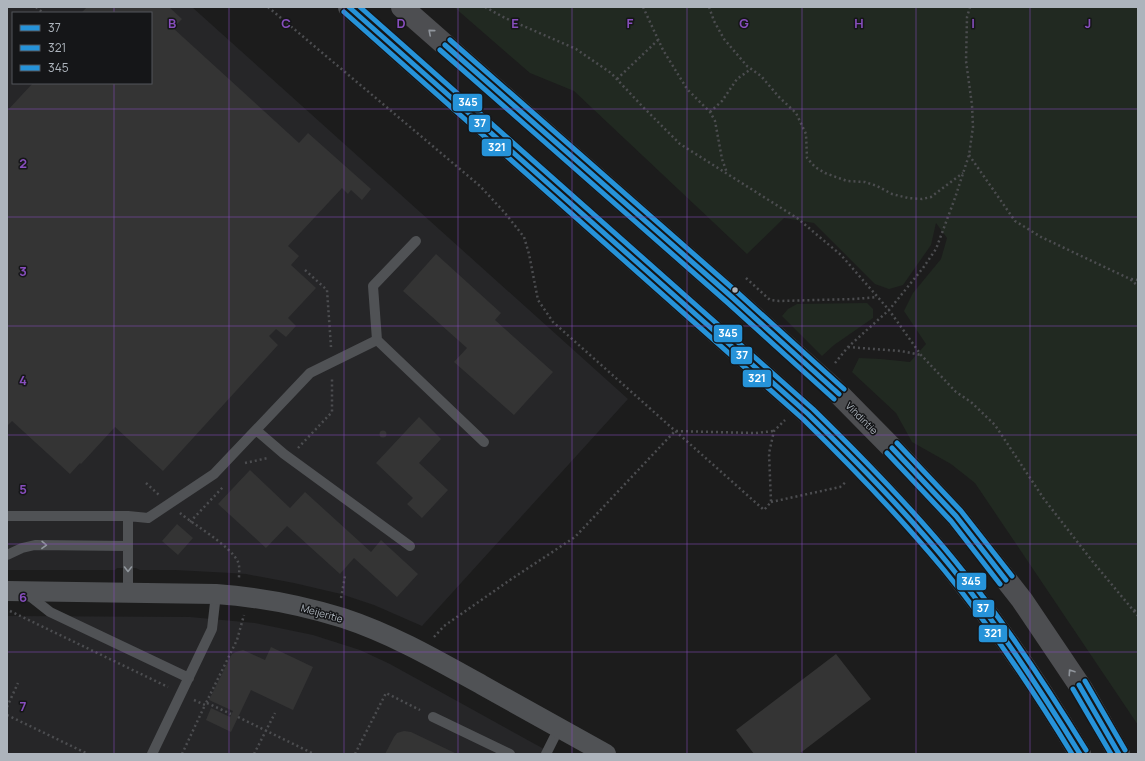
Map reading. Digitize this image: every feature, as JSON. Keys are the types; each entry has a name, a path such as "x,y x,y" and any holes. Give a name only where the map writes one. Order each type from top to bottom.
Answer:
{"main road":[{"path":"349,7 808,414 861,467 930,542 996,625 1054,711 1080,754"},
{"name":"Vihdintie","path":"402,7 739,303 833,388 898,454 956,516 1022,600 1082,689 1119,754"}],"street":[{"name":"Meijeritie","path":"15,591 128,592 246,596 280,602 343,618 425,653 606,754"}],"lane":[{"path":"416,241 373,286 376,340 484,442"},
{"path":"7,516 128,516 148,518 214,474 310,373 376,340"},
{"path":"256,430 284,454 410,546"},
{"path":"128,516 128,592"},
{"path":"7,555 22,548 35,545 128,546"},
{"path":"15,591 50,612 189,678"},
{"path":"152,754 212,629 216,594"},
{"path":"433,717 510,754"},
{"path":"546,754 559,728"}],"path":[{"path":"268,7 474,181 490,197 524,237 538,300 553,322 764,510 771,502 840,487 847,481"},
{"path":"485,7 505,18 576,49 611,73 680,144 797,218 841,255 888,310 920,355 956,392 971,402 995,425 1044,498 1093,562 1138,616"},
{"path":"643,7 658,40 687,88 710,112 715,121 722,159 727,173"},
{"path":"710,7 714,21 724,39 746,66 761,76 796,114 806,134 807,158 815,167 825,173 847,181 865,182 877,186 892,194 908,198 922,198 931,196 963,172"},
{"path":"835,363 848,347 888,310 923,268 936,249 969,155 973,127 972,105 966,62 967,17 970,7"},
{"path":"617,79 658,40"},
{"path":"710,112 722,102 737,79 751,69"},
{"path":"969,155 1015,221 1041,237 1130,279 1138,286"},
{"path":"746,278 770,300 855,299 877,297"},
{"path":"1130,279 1138,280"},
{"path":"848,347 901,351 920,355"},
{"path":"425,653 437,633 444,626 510,580 575,538 675,431 755,434 774,431 787,419"},
{"path":"771,502 769,453 774,431"},
{"path":"208,534 233,555 238,562 240,569 238,579"},
{"path":"341,599 345,576"},
{"path":"1134,611 1138,608"},
{"path":"7,706 18,683"},
{"path":"355,754 386,693 433,717"},
{"path":"182,754 206,704 231,714"},
{"path":"254,754 274,712"},
{"path":"7,715 88,754"},
{"path":"238,717 314,754"}],"shaded area":[{"path":"7,7 192,7 628,399 422,626 374,605 341,594 246,574 175,570 140,570 136,568 117,568 115,570 7,570"},
{"path":"454,7 1138,7 1138,725 975,483 951,464 912,442 896,413 852,372 859,358 910,362 926,344 904,311 913,293 941,259 947,238 936,223 931,245 903,285 889,289 875,284 814,223 784,218 747,254 574,91 530,73"},
{"path":"867,303 873,309 873,318 834,345 822,356 782,316 788,309 797,304"},
{"path":"7,616 190,617 255,623 313,635 360,650 390,664 553,754 7,754"}],"building":[{"path":"87,7 169,7 182,19 173,28 299,143 308,133 371,189 362,200 351,190 348,194 342,188 288,246 299,256 291,265 316,288 288,318 296,326 286,337 276,329 269,336 278,345 163,471 115,427 70,474 12,421 8,425 7,424 7,111 32,84 152,84 152,12 82,12"},
{"path":"436,254 501,313 495,320 553,372 514,415 454,362 467,348 403,291"},
{"path":"419,417 441,439 419,463 448,490 422,518 407,504 413,498 376,463"},
{"path":"383,430 386,431 386,437 383,438 380,437 379,434 380,431"},
{"path":"250,470 290,508 305,492 371,552 381,540 418,574 397,597 354,558 340,574 287,526 266,548 218,504"},
{"path":"177,524 193,538 178,555 162,541"},
{"path":"271,647 313,667 293,710 251,690 231,732 206,720 211,708 230,717 233,711 209,700 232,654 243,650 265,660"},
{"path":"836,654 871,699 799,754 754,754 736,730"},
{"path":"404,731 411,732 457,754 385,754 397,733"}],"transit line":[{"name":"37","path":"349,7 808,414 864,470 917,527 969,589 1018,658 1080,754"},
{"name":"345","path":"360,7 813,409 868,464 921,521 991,607 1056,701 1086,750"},
{"name":"321","path":"344,12 803,419 840,455 910,531 962,592 1011,660 1072,754"},
{"name":"345","path":"450,40 738,293 844,389"},
{"name":"37","path":"445,45 733,298 839,394"},
{"name":"321","path":"440,50 728,303 834,399"},
{"name":"345","path":"897,443 961,511 1012,576"},
{"name":"37","path":"892,448 956,516 1006,580"},
{"name":"321","path":"887,453 951,521 1000,584"},
{"name":"345","path":"1085,681 1125,750"},
{"name":"37","path":"1079,685 1119,754"},
{"name":"321","path":"1073,689 1111,754"}]}
